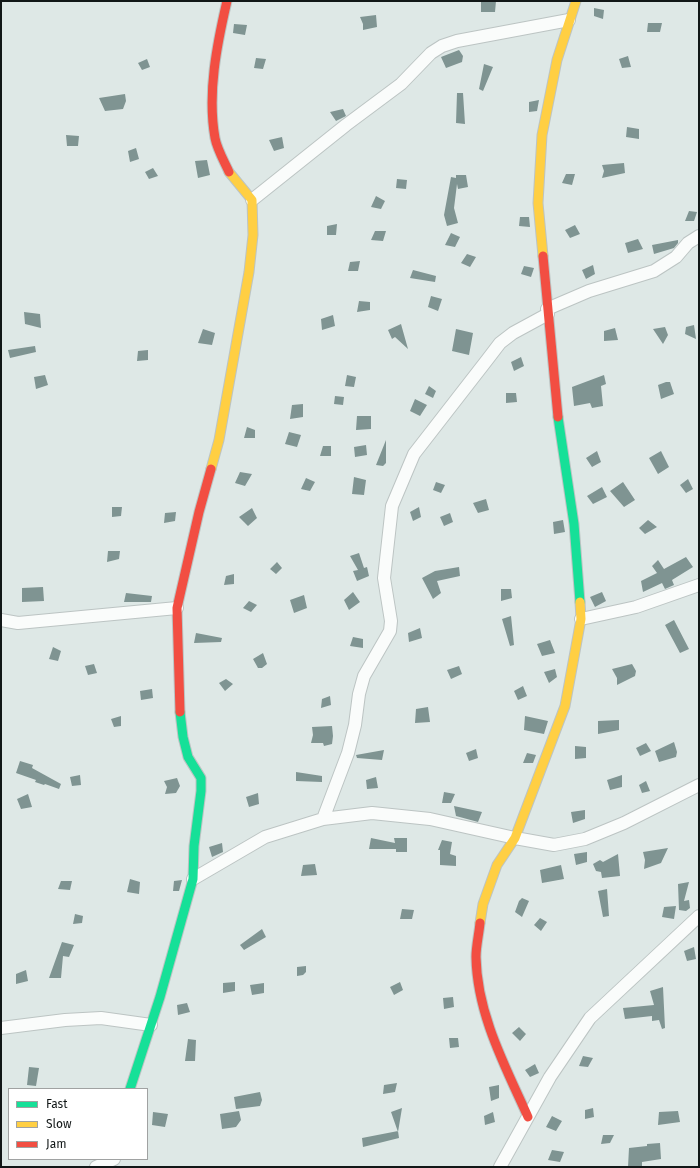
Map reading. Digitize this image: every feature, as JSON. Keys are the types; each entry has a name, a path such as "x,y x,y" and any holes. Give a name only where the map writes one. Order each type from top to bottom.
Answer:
{"street":[{"path":"130,1088 160,998 193,879 194,846 200,807 201,778 188,757 183,737 180,714 177,608 199,512 219,440 249,272 253,235 252,200 229,174 215,139 212,106 217,45 227,1"},
{"path":"528,1117 493,1040 480,992 476,956 483,904 497,865 516,838 565,706 581,619 574,524 556,403 538,203 542,135 557,60 576,1"},
{"path":"252,200 346,125 401,84 431,53 442,46 458,41 569,20"},
{"path":"323,819 348,753 355,725 359,694 364,676 390,631 391,621 384,578 392,506 414,454 500,343 513,333 548,312 589,291 654,271 676,257 688,243 699,236"},
{"path":"581,619 636,607 699,585"},
{"path":"1,620 18,623 177,608"},
{"path":"193,879 265,837 323,819 372,813 430,818 516,838 554,845 585,839 624,823 699,785"},
{"path":"500,1167 550,1077 590,1018 699,916"},
{"path":"1,1028 65,1020 101,1018 151,1025"},
{"path":"96,1167 112,1160"}],"building":[{"path":"481,1 496,1 495,12 481,12"},
{"path":"594,8 604,10 603,19 594,16"},
{"path":"376,15 377,27 363,30 363,24 360,17"},
{"path":"648,23 662,23 660,32 647,32"},
{"path":"234,24 247,25 245,35 233,33"},
{"path":"459,50 463,56 462,62 446,68 441,57"},
{"path":"628,56 631,67 622,68 619,59"},
{"path":"256,58 266,59 263,69 254,68"},
{"path":"147,59 150,67 142,70 138,63"},
{"path":"484,64 493,67 483,91 479,89"},
{"path":"457,93 463,93 465,124 456,123"},
{"path":"125,94 126,101 123,109 105,111 99,98"},
{"path":"539,100 537,111 529,112 529,102"},
{"path":"343,109 346,116 336,121 330,112"},
{"path":"627,127 639,129 639,139 626,137"},
{"path":"66,135 79,136 78,146 67,146"},
{"path":"282,137 284,148 274,151 269,140"},
{"path":"136,148 139,159 130,162 128,151"},
{"path":"207,160 210,175 198,178 195,161"},
{"path":"624,163 625,173 602,178 604,171 602,165"},
{"path":"153,168 158,176 149,179 145,172"},
{"path":"566,174 575,174 572,185 562,183"},
{"path":"456,175 466,175 468,187 458,189 457,184 454,208 458,223 447,226 444,215 451,177 456,178"},
{"path":"397,179 407,180 406,189 396,188"},
{"path":"376,196 385,201 381,209 371,207"},
{"path":"689,211 697,212 694,221 685,221"},
{"path":"520,217 529,217 530,227 519,226"},
{"path":"337,224 336,235 327,235 327,226"},
{"path":"575,225 580,234 570,238 565,230"},
{"path":"375,231 386,231 383,241 371,240"},
{"path":"451,233 460,237 455,247 445,245"},
{"path":"638,239 643,249 628,253 625,243"},
{"path":"678,240 678,243 674,248 654,254 652,245"},
{"path":"467,254 476,257 470,267 461,263"},
{"path":"360,261 358,271 348,271 350,262"},
{"path":"593,265 595,274 586,279 582,270"},
{"path":"524,266 534,268 531,277 521,274"},
{"path":"413,270 436,276 435,282 410,278"},
{"path":"431,296 442,299 438,311 428,307"},
{"path":"359,301 370,302 370,310 357,312"},
{"path":"24,312 40,314 41,328 25,324"},
{"path":"333,315 335,326 322,330 321,319"},
{"path":"401,324 408,349 395,337 392,339 388,330"},
{"path":"694,325 696,339 685,334 686,327"},
{"path":"665,327 668,335 663,344 653,329"},
{"path":"615,328 618,340 604,341 604,331"},
{"path":"203,329 215,333 212,345 198,343"},
{"path":"456,329 473,333 469,355 452,351"},
{"path":"35,346 36,352 10,358 8,350"},
{"path":"148,350 148,360 137,361 138,351"},
{"path":"521,357 524,366 514,371 511,362"},
{"path":"45,375 48,385 36,389 34,377"},
{"path":"347,375 356,377 354,387 345,386"},
{"path":"604,375 606,384 601,386 603,406 592,408 590,403 574,406 572,387"},
{"path":"670,382 674,394 661,399 658,385"},
{"path":"429,386 436,391 433,398 425,394"},
{"path":"506,393 516,393 517,402 506,403"},
{"path":"335,396 344,397 343,405 334,404"},
{"path":"415,399 427,405 420,416 410,411"},
{"path":"303,404 303,417 290,419 292,405"},
{"path":"357,416 371,416 371,429 356,430"},
{"path":"247,427 255,430 255,438 244,438"},
{"path":"289,432 301,435 297,447 285,444"},
{"path":"386,440 386,463 383,466 376,465"},
{"path":"366,445 367,455 355,457 354,447"},
{"path":"323,446 331,446 331,456 320,456"},
{"path":"597,451 601,462 592,467 586,458"},
{"path":"661,451 669,467 658,474 649,458"},
{"path":"240,472 252,474 245,486 235,483"},
{"path":"354,477 366,480 364,495 352,494"},
{"path":"306,478 315,482 310,491 301,489"},
{"path":"688,479 693,489 686,493 680,485"},
{"path":"436,482 445,485 441,493 433,490"},
{"path":"623,482 635,500 624,507 610,491"},
{"path":"602,487 607,497 593,504 587,496"},
{"path":"486,499 489,510 478,513 473,503"},
{"path":"112,507 122,507 121,516 112,517"},
{"path":"419,507 421,517 413,521 410,512"},
{"path":"252,508 257,518 248,526 239,517"},
{"path":"176,512 175,521 164,523 165,513"},
{"path":"450,513 453,522 444,526 440,517"},
{"path":"563,520 565,532 554,534 553,522"},
{"path":"648,520 657,527 645,534 639,528"},
{"path":"108,551 120,551 119,559 107,562"},
{"path":"359,553 364,568 367,567 369,576 357,581 353,571 358,570 350,556"},
{"path":"686,557 693,567 672,580 674,585 665,589 662,583 643,592 641,581 657,573 652,566 658,560 664,569"},
{"path":"277,562 282,568 276,574 270,569"},
{"path":"459,567 460,576 437,581 441,593 433,599 422,578 435,571"},
{"path":"234,574 234,584 224,585 226,576"},
{"path":"43,587 44,601 22,602 22,588"},
{"path":"501,589 511,589 512,598 501,601"},
{"path":"353,592 360,602 349,610 344,600"},
{"path":"602,592 606,601 595,607 590,597"},
{"path":"126,593 152,596 151,602 124,602"},
{"path":"304,595 307,608 294,613 290,600"},
{"path":"249,601 257,605 251,612 243,608"},
{"path":"511,616 514,645 510,646 502,619"},
{"path":"674,620 689,649 680,653 665,625"},
{"path":"420,628 422,638 409,642 408,633"},
{"path":"196,633 222,638 221,642 194,643"},
{"path":"353,637 363,639 363,648 350,646"},
{"path":"550,640 555,653 542,656 537,644"},
{"path":"53,647 61,651 58,661 49,659"},
{"path":"263,653 267,664 262,668 258,668 253,659"},
{"path":"94,664 97,673 88,675 85,666"},
{"path":"632,664 636,671 635,676 617,685 617,678 612,669"},
{"path":"459,666 462,674 451,679 447,670"},
{"path":"555,669 557,677 549,683 544,672"},
{"path":"226,679 233,684 225,691 219,683"},
{"path":"523,686 527,696 518,700 514,691"},
{"path":"152,689 153,698 141,700 140,691"},
{"path":"330,696 331,705 321,708 322,699"},
{"path":"428,707 430,722 415,723 416,709"},
{"path":"121,716 121,726 114,727 111,719"},
{"path":"525,716 548,721 544,734 524,730"},
{"path":"619,720 619,730 598,734 598,721"},
{"path":"332,726 332,744 324,746 323,743 311,743 313,735 312,727"},
{"path":"674,742 677,752 676,757 659,762 655,751"},
{"path":"646,743 651,751 640,756 636,748"},
{"path":"575,746 586,747 586,758 575,759"},
{"path":"476,749 478,758 469,761 466,753"},
{"path":"384,750 382,760 357,758 356,755"},
{"path":"527,753 536,755 533,763 523,763"},
{"path":"20,761 33,765 32,768 61,784 59,789 35,782 36,780 16,773"},
{"path":"296,772 322,776 322,782 296,781"},
{"path":"80,775 81,785 72,786 70,777"},
{"path":"622,775 622,787 610,790 607,780"},
{"path":"376,777 378,788 367,789 366,780"},
{"path":"177,778 180,786 176,793 165,794 167,787 164,781"},
{"path":"646,781 650,791 642,793 639,785"},
{"path":"444,792 455,794 451,803 442,803"},
{"path":"258,793 259,804 249,807 246,797"},
{"path":"28,794 32,807 21,809 17,799"},
{"path":"454,806 482,812 478,822 456,816"},
{"path":"585,810 585,819 573,823 571,812"},
{"path":"371,838 395,843 394,838 407,838 407,852 396,852 396,849 369,849"},
{"path":"442,840 452,842 450,854 456,856 456,866 440,865 440,850 438,850"},
{"path":"222,843 223,852 212,857 209,847"},
{"path":"668,848 661,863 644,869 645,860 643,852"},
{"path":"587,852 587,862 576,865 574,854"},
{"path":"618,854 620,876 602,878 601,872 596,871 593,864 600,860 603,862"},
{"path":"315,864 317,875 301,876 303,865"},
{"path":"561,865 564,879 542,883 540,870"},
{"path":"130,879 140,882 139,894 127,892"},
{"path":"182,880 179,891 173,891 174,881"},
{"path":"61,881 72,881 70,890 58,889"},
{"path":"689,882 684,901 689,900 690,908 686,911 679,910 678,884"},
{"path":"607,889 609,916 603,917 598,891"},
{"path":"522,898 529,901 522,917 515,912 519,901"},
{"path":"676,906 674,919 662,917 664,907"},
{"path":"402,909 414,910 412,919 400,919"},
{"path":"75,914 83,916 82,923 73,924"},
{"path":"540,918 547,922 541,931 534,925"},
{"path":"262,929 266,937 244,950 240,945"},
{"path":"62,942 74,945 69,957 63,956 61,978 49,978"},
{"path":"694,947 696,959 687,961 684,951"},
{"path":"306,966 306,972 303,975 297,976 297,967"},
{"path":"26,970 28,981 16,984 16,974"},
{"path":"235,982 235,991 223,993 223,983"},
{"path":"400,982 403,990 394,995 390,987"},
{"path":"264,983 264,993 252,995 250,985"},
{"path":"663,987 665,1028 662,1029 659,1020 652,1021 652,1016 625,1019 623,1008 654,1005 650,991"},
{"path":"453,997 454,1007 444,1009 443,998"},
{"path":"187,1003 190,1012 178,1015 177,1005"},
{"path":"519,1027 526,1034 520,1041 512,1033"},
{"path":"449,1038 458,1038 459,1047 450,1048"},
{"path":"188,1039 196,1040 195,1061 185,1061"},
{"path":"583,1056 593,1058 588,1067 579,1066"},
{"path":"535,1064 539,1073 530,1077 525,1070"},
{"path":"29,1067 39,1068 36,1086 27,1085"},
{"path":"397,1083 395,1092 383,1094 384,1085"},
{"path":"499,1085 499,1098 491,1101 489,1087"},
{"path":"260,1092 262,1100 260,1106 236,1109 234,1097"},
{"path":"402,1108 398,1132 391,1112"},
{"path":"593,1108 594,1117 585,1119 585,1110"},
{"path":"239,1111 241,1120 236,1127 222,1129 220,1114"},
{"path":"678,1111 680,1122 658,1125 659,1112"},
{"path":"153,1112 168,1114 165,1127 152,1125"},
{"path":"493,1112 495,1122 485,1125 484,1116"},
{"path":"552,1116 562,1121 556,1131 546,1127"},
{"path":"398,1131 399,1138 363,1147 362,1138"},
{"path":"603,1135 614,1135 610,1143 601,1144"},
{"path":"660,1143 661,1159 642,1162 642,1167 628,1167 629,1148"},
{"path":"552,1150 564,1152 560,1162 548,1160"}],"traffic: fast":[{"path":"558,417 574,524 580,602"},
{"path":"130,1088 160,997 193,879 194,846 201,791 201,778 188,757 183,737 180,712"}],"traffic: slow":[{"path":"543,256 538,203 542,135 557,60 576,1"},
{"path":"211,469 219,440 249,272 253,235 252,200 229,172"},
{"path":"480,923 483,904 497,865 515,838 565,706 581,619 580,602"}],"traffic: jam":[{"path":"227,1 214,69 212,104 215,138 219,151 229,172"},
{"path":"543,256 558,417"},
{"path":"180,712 177,608 199,512 211,469"},
{"path":"480,923 476,957 481,999 494,1039 528,1117"}]}
